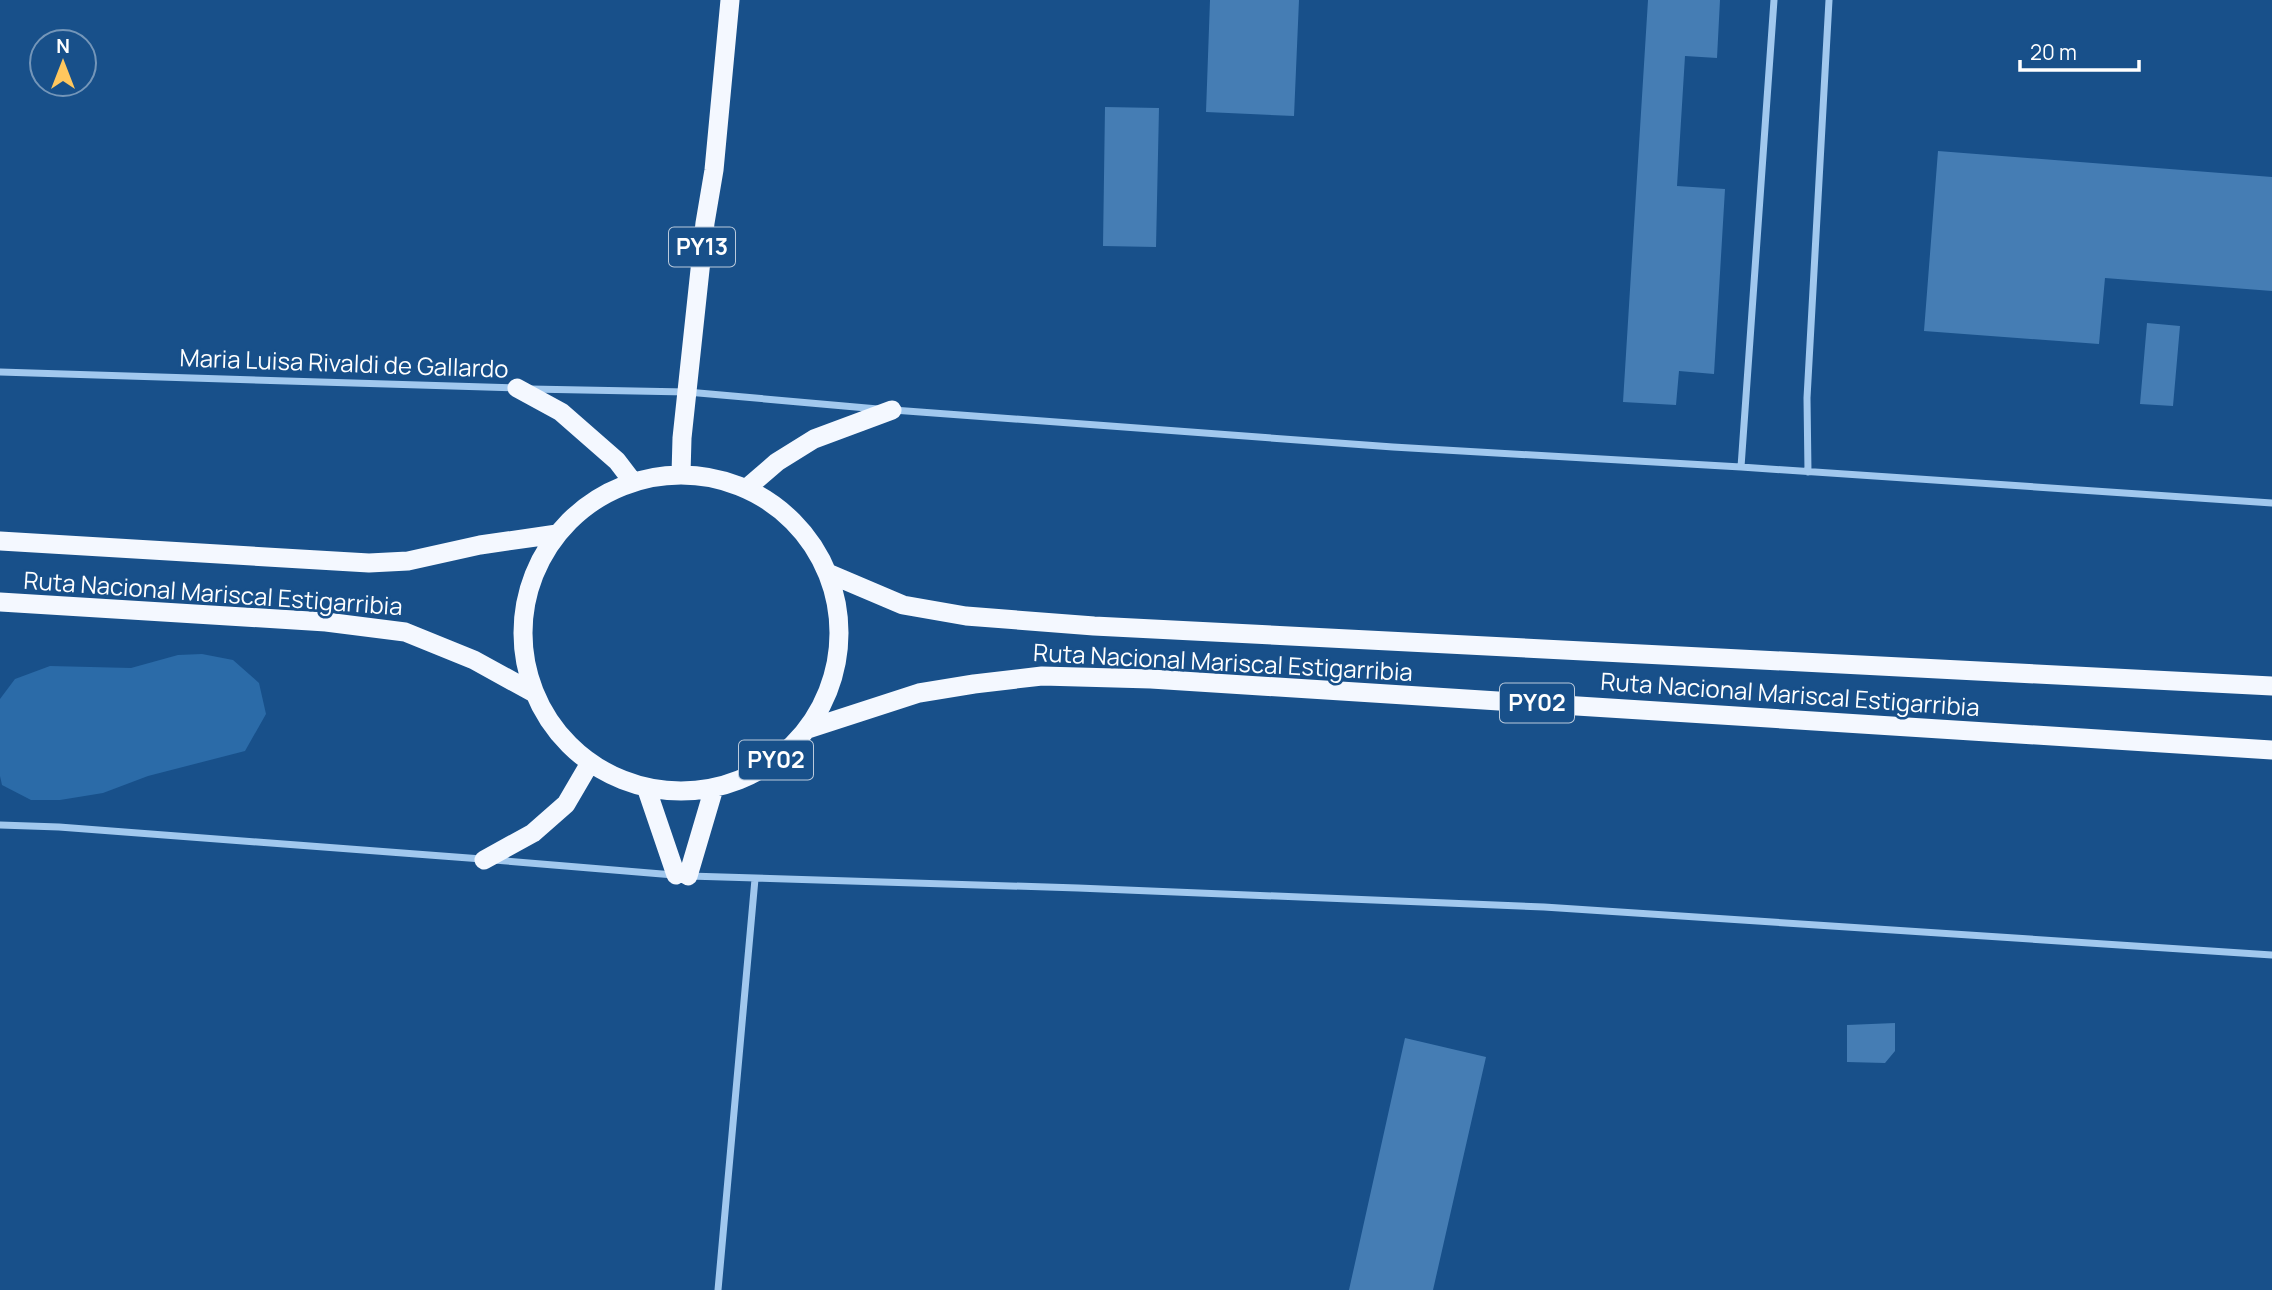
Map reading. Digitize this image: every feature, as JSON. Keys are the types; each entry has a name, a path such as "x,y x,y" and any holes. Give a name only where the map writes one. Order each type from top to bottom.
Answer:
{"highway":[{"name":"PY13","path":"681,474 682,438 705,223 714,170 730,0"},
{"path":"517,388 561,412 617,461 633,482"},
{"path":"747,488 777,462 814,439 892,410"},
{"name":"PY02","path":"681,474 715,478 747,488 776,505 798,525 816,548 830,574 840,614 839,655 829,694 808,729 788,752 763,769 735,782 714,788 675,791 646,787 617,778 590,763 567,743 534,693 522,638 524,610 534,574 557,534 586,506 616,489 633,482 681,474"},
{"name":"Ruta Nacional Mariscal Estigarribia","path":"0,541 369,562 408,561 480,545 557,534"},
{"name":"Ruta Nacional Mariscal Estigarribia","path":"830,574 903,605 967,616 1094,626 2272,686"},
{"name":"Ruta Nacional Mariscal Estigarribia","path":"0,602 326,622 405,632 474,660 534,693"},
{"name":"Ruta Nacional Mariscal Estigarribia","path":"808,729 919,693 1042,676 1151,679 2272,750"},
{"path":"484,860 533,833 566,804 590,763"},
{"path":"646,787 682,876"},
{"path":"682,876 714,788"}],"street":[{"path":"1741,467 1774,0"},
{"path":"1808,472 1807,398 1829,0"},
{"name":"Maria Luisa Rivaldi de Gallardo","path":"0,372 687,392 1393,447 1741,467 2272,503"},
{"path":"0,825 59,827 682,876 815,878 1545,907 2272,955"},
{"path":"718,1290 755,878"}],"shaded area":[{"path":"202,654 233,660 259,683 266,714 245,751 148,776 103,793 60,800 31,800 2,785 0,699 15,679 50,666 131,668 178,655"}],"building":[{"path":"1210,0 1299,0 1294,116 1206,112"},
{"path":"1648,0 1720,0 1717,58 1685,56 1677,186 1725,189 1714,374 1679,371 1676,405 1623,402"},
{"path":"1105,107 1159,108 1156,247 1103,246"},
{"path":"1938,151 2272,177 2272,291 2105,278 2099,344 1924,331"},
{"path":"2147,323 2180,326 2173,406 2140,404"},
{"path":"1895,1023 1895,1051 1885,1063 1847,1062 1847,1025"},
{"path":"1405,1038 1486,1057 1433,1290 1349,1290"}]}
